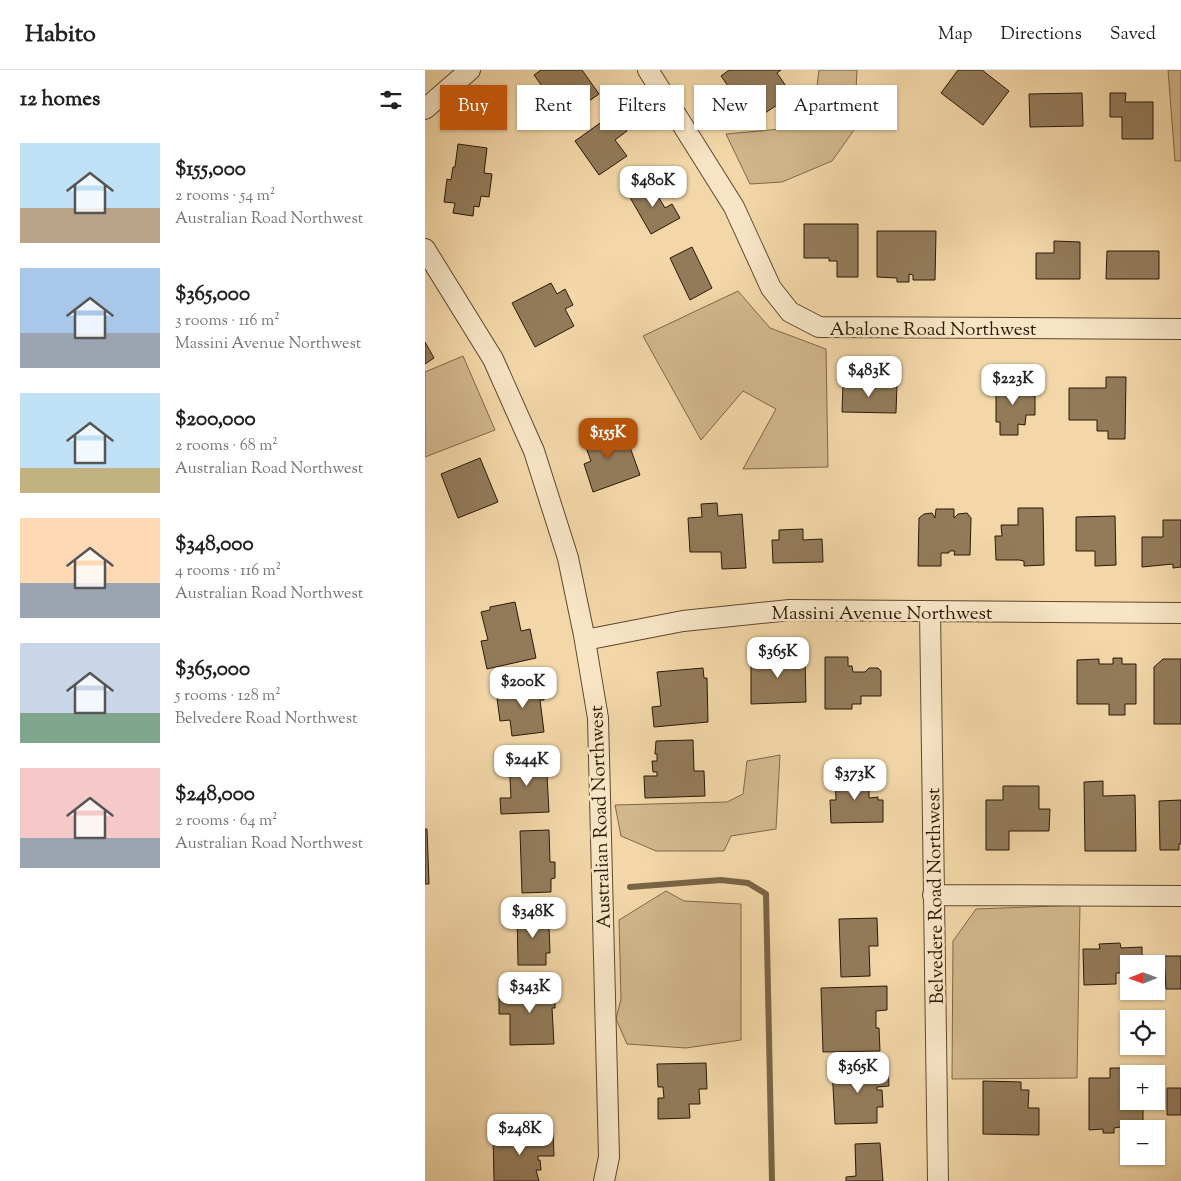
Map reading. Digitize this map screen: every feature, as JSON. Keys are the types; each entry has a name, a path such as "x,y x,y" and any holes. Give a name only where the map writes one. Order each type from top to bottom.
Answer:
{"street":[{"path":"425,109 470,70"},
{"name":"Abalone Road Northwest","path":"648,70 734,207 771,288 790,312 819,327 1181,329"},
{"name":"Australian Road Northwest","path":"425,249 493,360 534,452 568,558 585,640 598,718 609,1157 604,1181"},
{"name":"Massini Avenue Northwest","path":"585,640 683,621 790,610 1181,613"},
{"name":"Belvedere Road Northwest","path":"931,611 938,1181"},
{"path":"933,895 1181,896"}],"shaded area":[{"path":"819,70 857,70 856,85 817,85"},
{"path":"1168,70 1181,70 1181,161 1175,161"},
{"path":"776,129 854,130 832,161 782,182 750,184 726,134"},
{"path":"738,291 770,328 826,349 828,467 743,469 776,409 743,391 701,440 643,336"},
{"path":"463,356 495,430 425,457 425,372"},
{"path":"780,755 776,829 731,836 724,851 656,851 621,836 615,805 727,802 743,794 747,761"},
{"path":"666,891 684,901 741,904 741,1040 686,1048 627,1044 616,1019 621,999 619,920"},
{"path":"1080,905 1077,1078 952,1079 953,941 976,909"}],"building":[{"path":"541,70 582,70 599,94 590,100 590,85 541,85 534,75"},
{"path":"729,70 781,70 777,73 785,85 776,85 776,106 766,112 766,85 727,85 721,76"},
{"path":"958,70 982,70 1009,91 983,125 941,93"},
{"path":"1082,93 1083,126 1030,127 1029,94"},
{"path":"1110,93 1126,93 1125,102 1153,102 1153,139 1122,139 1122,117 1110,117"},
{"path":"600,123 600,130 626,130 615,140 627,156 599,175 575,141"},
{"path":"458,144 487,148 484,173 492,174 489,197 481,196 479,207 474,206 473,216 453,213 455,203 444,202 447,179 451,180 453,167 455,167"},
{"path":"649,181 665,208 672,204 680,218 651,234 628,194"},
{"path":"804,224 858,224 858,277 837,277 837,261 829,261 829,258 804,258"},
{"path":"877,231 936,231 935,280 913,280 913,275 909,274 909,282 897,282 897,278 877,277"},
{"path":"1054,241 1080,242 1080,279 1036,279 1036,253 1054,253"},
{"path":"692,247 712,288 690,300 670,258"},
{"path":"1107,251 1159,251 1159,279 1106,279"},
{"path":"551,283 557,294 565,289 573,305 565,309 574,326 535,347 512,303"},
{"path":"425,342 434,358 425,364"},
{"path":"1106,377 1126,377 1125,439 1108,439 1108,431 1097,431 1097,420 1069,420 1069,388 1106,388"},
{"path":"996,381 1010,381 1010,385 1035,388 1035,415 1026,415 1025,425 1018,424 1018,435 1000,435 1000,422 996,422"},
{"path":"843,383 897,384 896,413 842,412"},
{"path":"603,426 609,446 627,439 640,475 593,492 584,464 591,461 581,434"},
{"path":"480,458 498,502 458,518 441,474"},
{"path":"717,503 718,516 742,514 746,568 722,569 721,552 690,552 688,518 702,517 701,504"},
{"path":"1018,508 1043,508 1044,565 1024,566 1024,561 996,560 995,536 1002,536 1001,525 1018,525"},
{"path":"936,509 954,509 954,518 958,514 967,513 971,518 970,555 954,555 955,551 949,551 949,553 941,553 941,566 918,566 919,518 924,514 932,513 935,518"},
{"path":"1115,516 1116,565 1095,566 1095,551 1076,551 1076,517"},
{"path":"1163,520 1181,520 1181,567 1173,568 1173,564 1142,567 1142,537 1163,537"},
{"path":"803,529 803,540 822,539 823,562 773,563 772,540 779,540 779,530"},
{"path":"515,602 521,631 530,629 536,658 487,669 481,641 488,640 481,612 490,610 490,607"},
{"path":"805,655 806,702 751,704 751,656"},
{"path":"825,657 848,657 848,666 852,666 853,672 865,672 869,668 878,668 881,671 881,696 861,696 861,704 852,704 852,709 825,709"},
{"path":"1113,658 1122,658 1122,664 1136,664 1136,704 1125,704 1125,715 1109,715 1109,704 1077,704 1077,660 1099,659 1099,664 1113,664"},
{"path":"1163,659 1181,659 1181,724 1154,724 1154,667"},
{"path":"703,668 704,678 707,678 708,722 654,727 652,707 661,706 657,672"},
{"path":"542,683 544,700 540,700 544,732 512,736 510,720 500,721 497,698 507,697 506,688"},
{"path":"693,740 694,771 704,771 705,796 645,798 644,776 657,776 657,772 653,772 652,761 657,761 657,754 655,754 656,741"},
{"path":"546,757 549,812 501,814 500,798 511,798 509,759"},
{"path":"869,773 869,798 878,797 878,800 883,800 883,822 831,823 830,800 836,800 835,774"},
{"path":"1103,781 1103,796 1135,795 1136,851 1085,851 1084,782"},
{"path":"1003,786 1039,786 1039,809 1050,809 1049,831 1009,831 1009,850 986,850 986,800 1003,800"},
{"path":"1181,800 1181,844 1179,844 1179,850 1160,850 1159,801"},
{"path":"425,829 427,829 429,884 425,884"},
{"path":"549,830 550,862 555,862 555,878 551,879 551,892 522,893 520,831"},
{"path":"517,912 545,912 546,926 549,926 550,953 546,953 546,965 518,965"},
{"path":"877,918 878,946 869,946 870,976 841,977 839,919"},
{"path":"1120,943 1121,948 1142,947 1142,955 1120,955 1120,973 1116,973 1116,984 1084,985 1083,949 1100,949 1099,944"},
{"path":"1165,956 1181,956 1181,989 1166,989"},
{"path":"510,984 551,984 551,998 555,998 555,1008 552,1008 554,1044 510,1045 510,1014 499,1014 499,997 510,997"},
{"path":"887,986 887,1010 876,1011 876,1028 879,1028 880,1051 823,1052 821,988"},
{"path":"706,1063 707,1089 699,1089 700,1104 689,1104 690,1118 658,1119 658,1098 664,1098 663,1087 658,1087 657,1064"},
{"path":"888,1066 889,1086 877,1087 877,1090 882,1090 883,1107 877,1107 877,1123 835,1124 832,1068"},
{"path":"1110,1068 1120,1068 1120,1110 1143,1110 1143,1120 1120,1120 1120,1127 1114,1128 1114,1133 1103,1133 1103,1129 1089,1130 1089,1078 1110,1078"},
{"path":"983,1081 1021,1082 1021,1090 1029,1090 1028,1108 1039,1108 1039,1135 983,1134"},
{"path":"1167,1088 1181,1088 1181,1115 1167,1115"},
{"path":"553,1134 554,1156 538,1156 541,1170 536,1170 539,1181 494,1181 493,1135"},
{"path":"880,1143 883,1181 846,1181 846,1177 856,1176 855,1144"}],"waterway":[{"path":"630,887 721,880 748,883 766,894 772,1181"}]}
